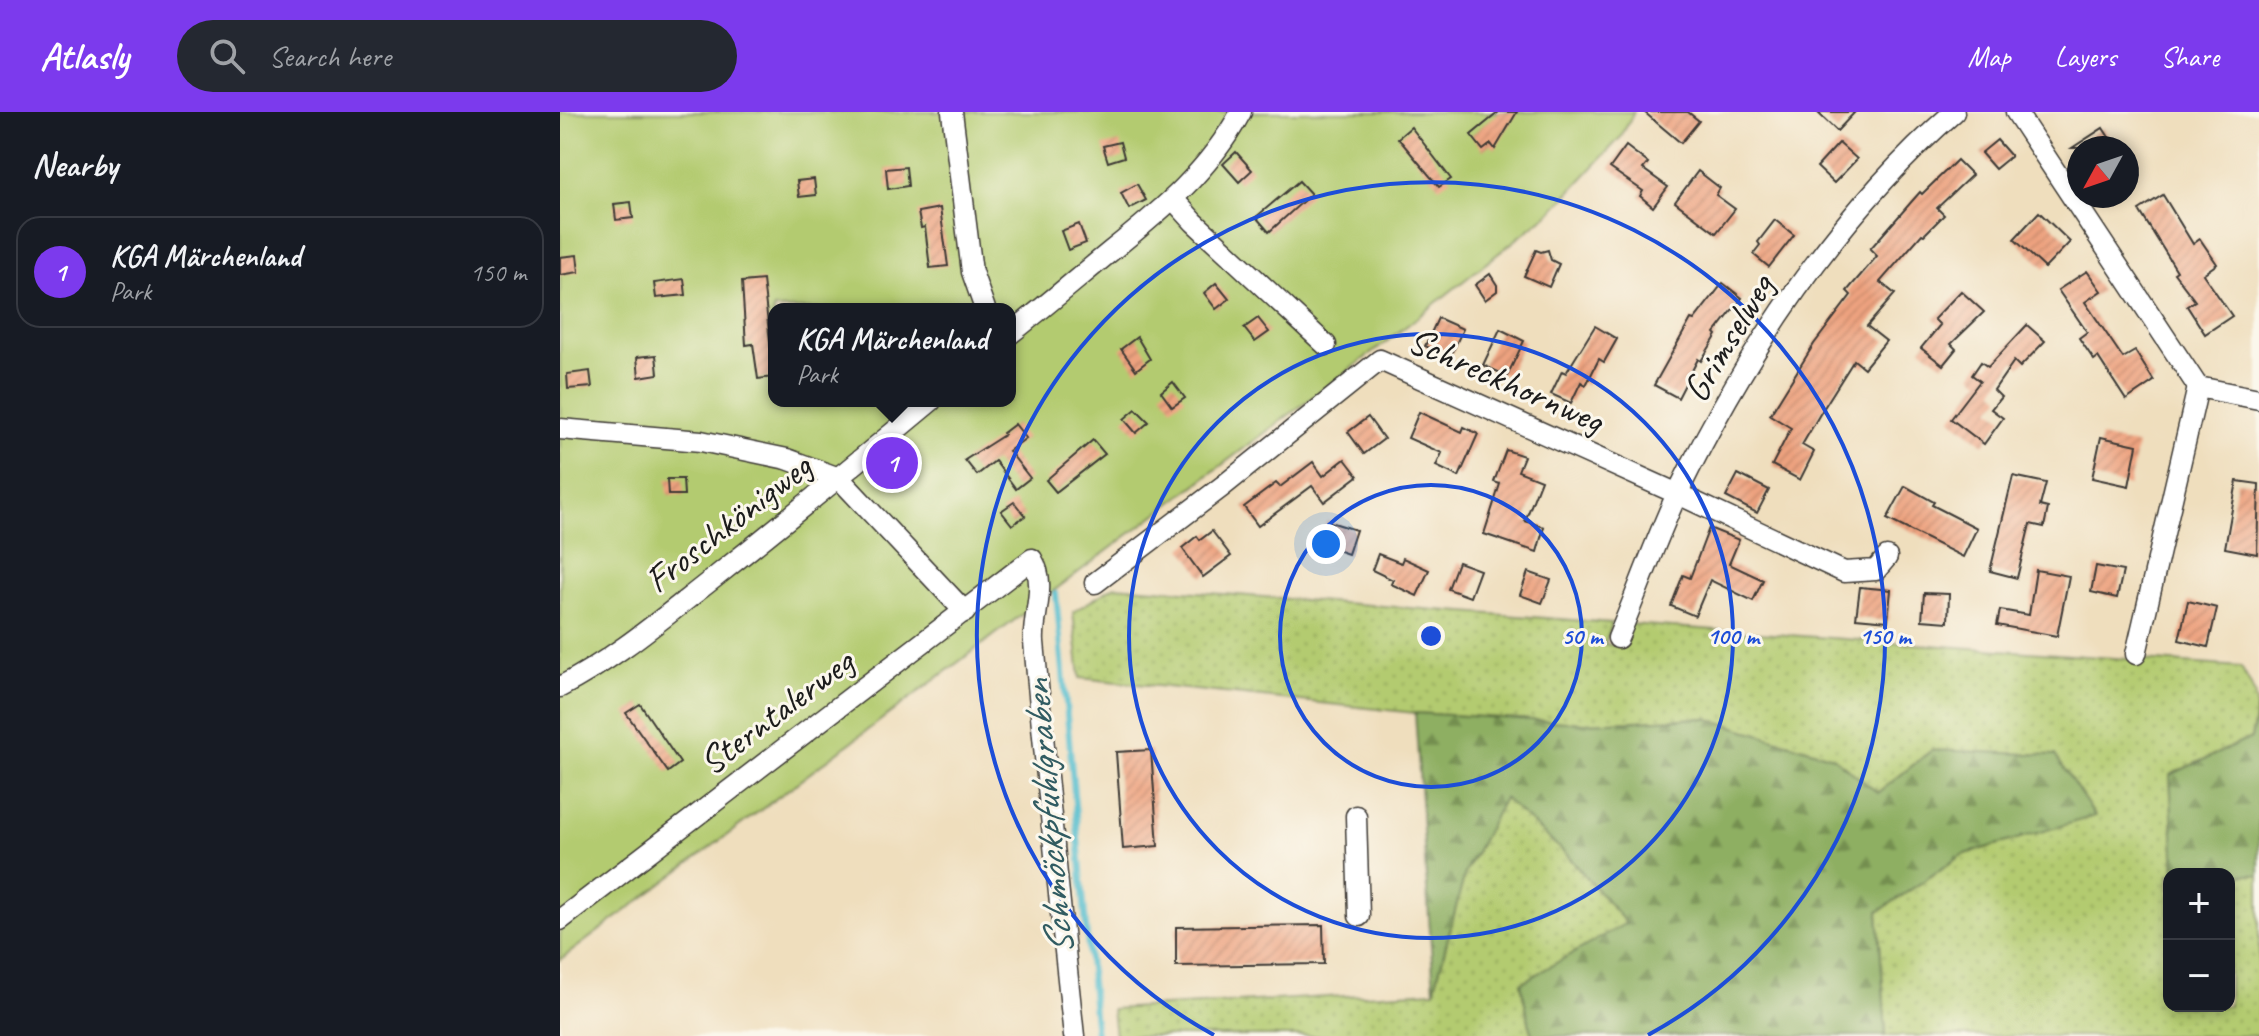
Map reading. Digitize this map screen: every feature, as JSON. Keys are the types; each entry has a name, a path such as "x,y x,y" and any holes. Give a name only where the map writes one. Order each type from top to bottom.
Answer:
{"street":[{"path":"952,112 972,272 983,303"},
{"path":"1016,329 1174,200 1229,135 1241,112"},
{"name":"Grimselweg","path":"1618,638 1678,494 1754,351 1802,280 1854,214 1914,147 1954,112"},
{"path":"2016,112 2198,387 2259,399"},
{"path":"1174,200 1326,345"},
{"name":"Schreckhornweg","path":"1095,583 1223,486 1380,360 1844,572 1876,570 1887,557"},
{"path":"2136,654 2198,387"},
{"name":"Froschkönigweg","path":"560,687 578,678 665,617 924,407"},
{"path":"560,429 701,441 787,459 839,478 965,612"},
{"name":"Sterntalerweg","path":"560,920 1032,559 1038,568 1039,607 1033,630 1074,1036"},
{"path":"1356,816 1359,916"}],"green space":[{"path":"560,112 1634,112 1621,137 1551,212 1385,343 560,960"},
{"path":"1115,586 1612,623 1605,644 1623,647 1630,624 2241,667 2256,701 2251,738 2170,775 2175,868 2163,868 2163,1012 2235,1012 2235,875 2259,875 2259,1036 1881,1036 1886,1033 1878,912 1962,855 2094,816 1932,750 1878,793 1833,757 1706,718 1584,723 1415,713 1080,678 1073,612"},
{"path":"2259,705 2259,875 2235,875 2235,868 2175,868 2170,775 2251,738"},
{"path":"1415,713 1584,723 1706,718 1833,757 1878,793 1932,750 2055,755 2095,816 1962,855 1878,912 1886,1034 1881,1036 1532,1036 1521,983 1626,923 1567,855 1504,798 1465,873 1434,991"},
{"path":"1504,797 1567,855 1627,923 1521,983 1532,1036 1115,1036 1112,1009 1434,991 1465,873"}],"building":[{"path":"1499,112 1517,112 1495,149 1491,144 1483,150 1471,135"},
{"path":"1644,112 1688,112 1699,121 1681,143"},
{"path":"1817,112 1855,112 1837,131"},
{"path":"1411,127 1451,179 1439,187 1398,138"},
{"path":"2103,128 2108,136 2091,136"},
{"path":"1997,140 2011,156 1995,169 1981,153"},
{"path":"1120,142 1124,157 1108,162 1103,146"},
{"path":"1839,143 1857,159 1834,183 1817,167"},
{"path":"1626,146 1648,163 1643,169 1668,187 1653,207 1640,196 1643,191 1610,168"},
{"path":"1236,152 1252,170 1239,182 1223,164"},
{"path":"1957,160 1972,175 1937,208 1944,215 1922,234 1880,282 1895,294 1867,326 1886,341 1864,368 1854,360 1820,414 1802,445 1814,452 1800,480 1772,465 1791,428 1770,415 1814,344 1851,295 1847,291 1877,256 1870,249 1920,192 1922,194"},
{"path":"906,167 908,186 888,189 886,169"},
{"path":"1698,171 1720,188 1716,195 1735,209 1716,233 1675,202"},
{"path":"814,179 816,195 799,197 797,181"},
{"path":"1299,181 1311,194 1269,232 1256,217"},
{"path":"1137,184 1146,200 1129,209 1121,193"},
{"path":"2163,195 2193,244 2200,239 2217,264 2203,274 2232,316 2205,334 2187,306 2195,301 2174,273 2177,271 2139,210"},
{"path":"631,202 633,218 616,220 614,204"},
{"path":"940,208 948,266 930,268 925,227 921,228 918,212"},
{"path":"2039,212 2070,242 2045,268 2014,239"},
{"path":"1775,220 1794,235 1769,267 1753,254"},
{"path":"1079,224 1086,243 1068,250 1061,231"},
{"path":"1536,250 1548,250 1551,260 1559,264 1549,287 1524,276"},
{"path":"577,255 579,272 560,275 560,257"},
{"path":"2087,271 2101,291 2085,302 2123,358 2135,351 2154,381 2126,400 2098,357 2094,360 2079,338 2087,332 2058,290"},
{"path":"1490,274 1497,291 1485,300 1475,285"},
{"path":"684,279 686,295 656,298 654,283"},
{"path":"763,280 768,324 768,378 758,379 753,344 746,345 742,282"},
{"path":"1216,283 1229,299 1216,309 1204,293"},
{"path":"1723,283 1742,298 1715,333 1717,335 1701,361 1698,359 1678,398 1654,385 1691,319 1694,320"},
{"path":"1961,291 1984,312 1951,344 1956,349 1943,365 1921,348 1940,325 1934,319"},
{"path":"1258,318 1269,332 1255,342 1244,328"},
{"path":"1438,318 1463,329 1450,357 1425,346"},
{"path":"2027,325 2045,341 2020,367 2014,361 1994,390 2001,397 1991,409 2003,418 1984,444 1951,419 1980,381 1972,375 1981,362 1988,367"},
{"path":"1595,326 1617,339 1604,362 1599,359 1586,385 1581,382 1571,403 1551,394 1562,371 1566,373"},
{"path":"1500,329 1524,341 1507,376 1483,365"},
{"path":"1137,337 1150,359 1136,370 1121,349"},
{"path":"656,355 658,374 639,377 637,357"},
{"path":"590,371 592,387 568,389 567,374"},
{"path":"1173,382 1185,398 1172,407 1161,392"},
{"path":"1136,409 1149,422 1136,433 1124,419"},
{"path":"1419,412 1462,432 1464,427 1478,434 1459,477 1436,466 1442,453 1408,438"},
{"path":"1368,417 1384,439 1364,454 1348,432"},
{"path":"1015,424 1026,438 1009,451 1030,478 1016,489 995,461 977,475 965,460 1004,435"},
{"path":"2101,437 2137,445 2129,486 2092,478"},
{"path":"1093,440 1105,454 1056,492 1046,480"},
{"path":"1506,450 1524,456 1518,471 1541,480 1525,521 1544,527 1537,552 1484,534 1500,484 1494,482"},
{"path":"1345,459 1358,476 1324,502 1312,486 1258,526 1244,507 1276,483 1280,487 1313,462 1323,476"},
{"path":"1738,474 1769,490 1757,513 1726,497"},
{"path":"2013,476 2046,483 2040,506 2048,508 2044,527 2030,524 2017,578 1990,571"},
{"path":"667,479 683,479 684,495 668,495"},
{"path":"2237,481 2259,484 2257,554 2225,548"},
{"path":"1905,486 1934,502 1932,505 1977,528 1963,557 1887,519"},
{"path":"1014,502 1025,516 1012,525 1001,511"},
{"path":"1327,521 1356,530 1348,554 1319,544"},
{"path":"1709,528 1739,540 1729,564 1763,580 1753,601 1710,580 1695,616 1671,606 1683,575 1690,578"},
{"path":"1212,531 1231,556 1203,577 1182,548 1197,536 1200,540"},
{"path":"1378,554 1401,563 1403,558 1429,570 1417,596 1391,584 1393,580 1372,570"},
{"path":"1458,562 1480,570 1470,597 1448,589"},
{"path":"2096,566 2123,571 2117,598 2091,592"},
{"path":"2036,570 2069,576 2057,636 1997,625 2000,610 2029,615"},
{"path":"1528,572 1551,580 1542,603 1520,595"},
{"path":"1860,587 1891,590 1888,621 1856,618"},
{"path":"1924,593 1949,594 1948,622 1922,620"},
{"path":"2188,601 2217,608 2208,647 2179,640"},
{"path":"640,704 680,763 668,772 626,713"},
{"path":"1151,750 1158,846 1123,849 1116,752"},
{"path":"1323,925 1324,964 1176,966 1176,927"}],"waterway":[{"name":"Schmöckpfuhlgraben","path":"1056,594 1096,1036"}],"place":[{"name":"KGA Märchenland","path":"892,463"}]}
